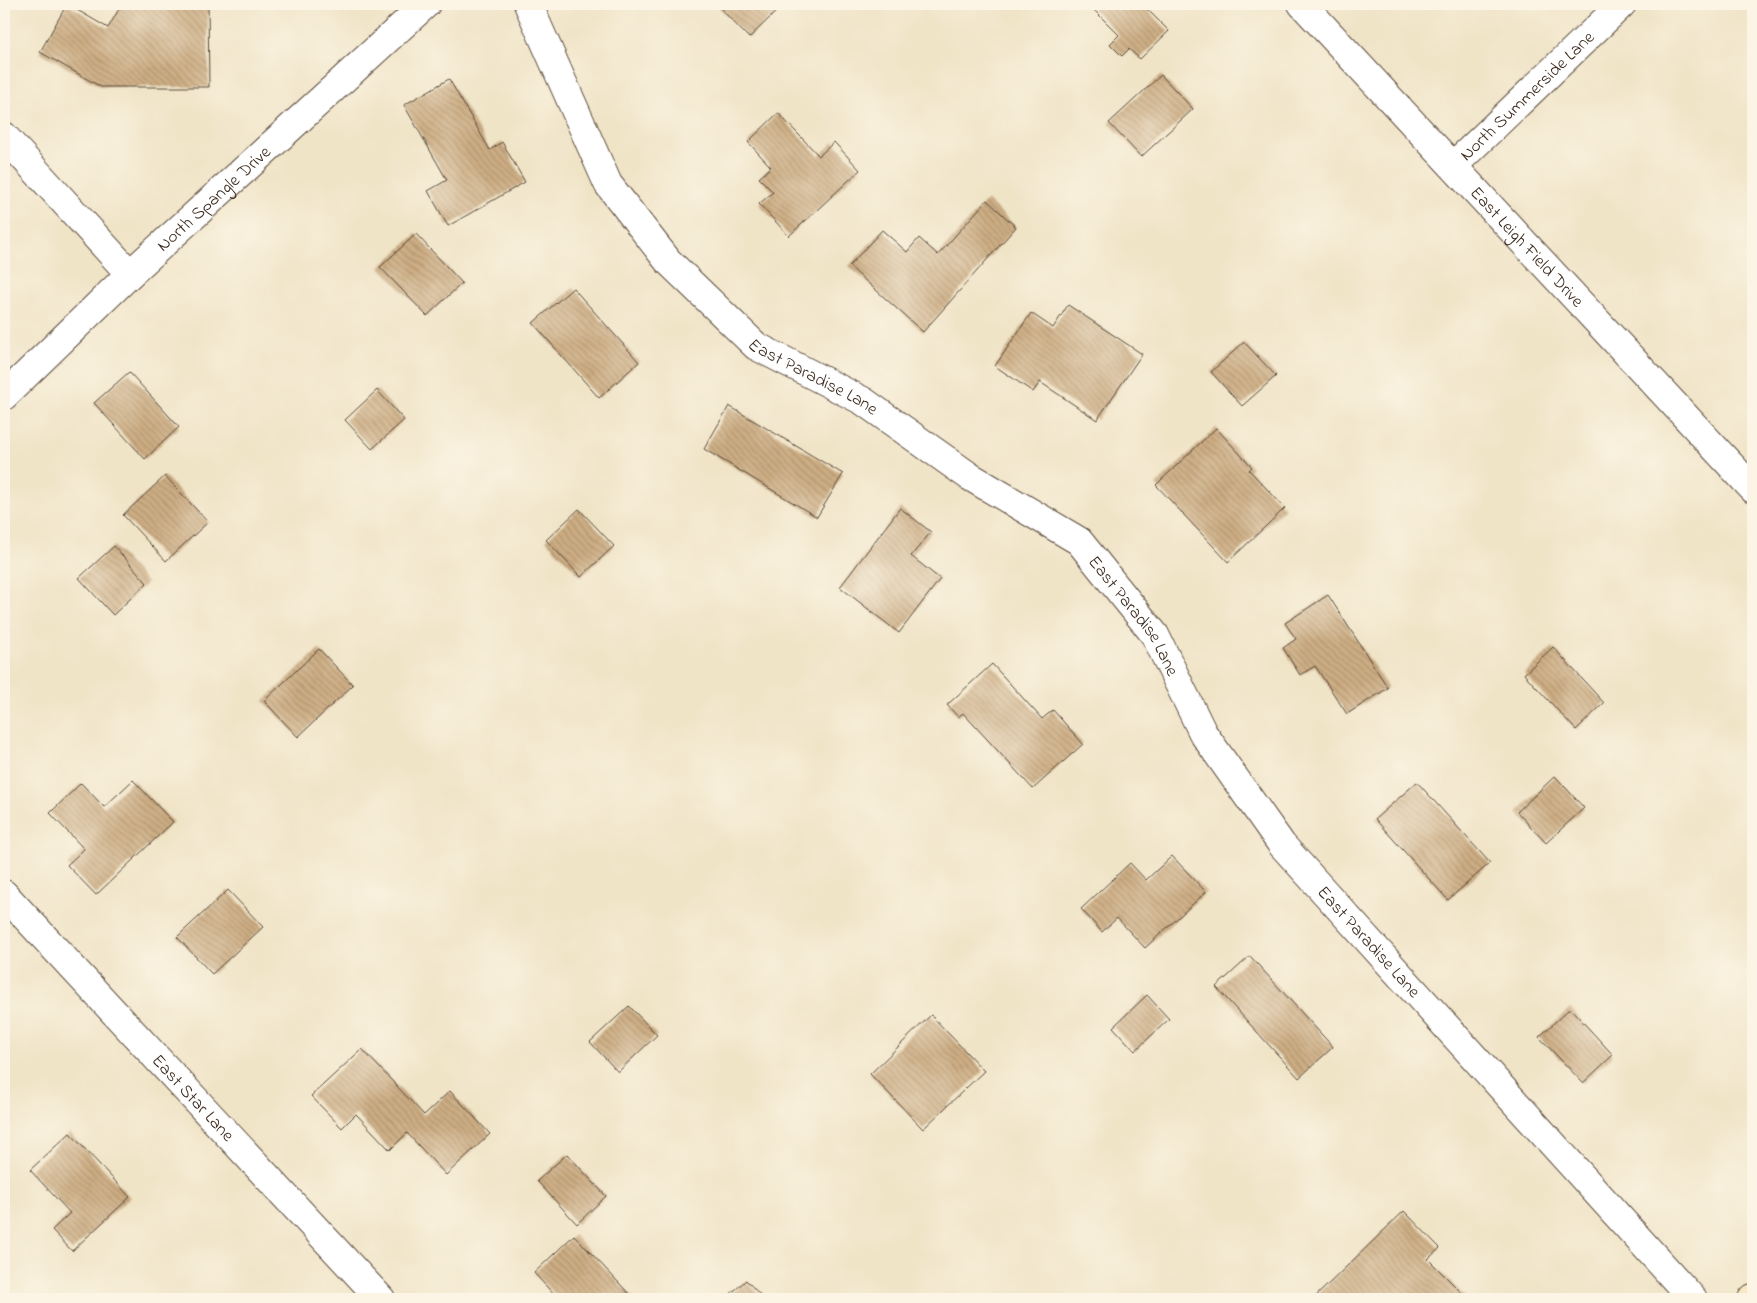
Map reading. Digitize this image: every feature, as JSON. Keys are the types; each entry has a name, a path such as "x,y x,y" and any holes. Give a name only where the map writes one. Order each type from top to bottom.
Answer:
{"street":[{"name":"North Spangle Drive","path":"4,396 130,274 426,4"},
{"name":"East Paradise Lane","path":"528,4 608,184 668,261 756,346 863,402 969,476 1079,542 1155,635 1204,733 1282,845 1693,1299"},
{"name":"East Leigh Field Drive","path":"1302,4 1753,488"},
{"name":"North Summerside Lane","path":"1453,166 1622,4"},
{"path":"4,136 130,274"},
{"name":"East Star Lane","path":"4,894 382,1299"}],"building":[{"path":"67,4 108,28 122,4 208,4 209,87 101,87 40,52"},
{"path":"716,4 784,4 749,38"},
{"path":"1098,4 1142,4 1169,31 1140,59 1129,49 1122,56 1110,44 1119,35 1093,9"},
{"path":"1161,75 1193,109 1141,157 1109,123"},
{"path":"449,79 490,150 502,142 525,182 448,226 428,191 447,180 404,105"},
{"path":"778,113 819,156 834,142 860,170 789,236 759,204 773,192 759,178 771,167 748,142"},
{"path":"987,200 1016,227 923,332 849,266 882,230 907,252 919,238 938,255"},
{"path":"416,234 462,283 427,316 380,267"},
{"path":"573,288 639,362 599,398 533,323"},
{"path":"1068,305 1142,354 1097,420 1040,382 1033,392 995,366 1031,313 1053,328"},
{"path":"1244,342 1276,376 1242,406 1211,372"},
{"path":"129,372 179,427 145,459 94,403"},
{"path":"377,390 404,420 372,449 345,420"},
{"path":"729,406 843,474 817,517 704,449"},
{"path":"1216,428 1252,467 1249,470 1285,508 1228,562 1156,485"},
{"path":"165,476 208,522 166,561 123,515"},
{"path":"900,508 931,532 911,556 940,579 899,633 840,587"},
{"path":"579,509 614,546 581,577 546,540"},
{"path":"114,546 147,583 113,615 79,578"},
{"path":"1328,595 1388,688 1347,714 1315,666 1300,675 1283,648 1296,639 1285,623"},
{"path":"1553,647 1604,703 1576,730 1524,674"},
{"path":"319,649 353,685 298,737 264,701"},
{"path":"992,664 1042,719 1053,710 1083,744 1033,789 963,713 958,717 947,705"},
{"path":"1555,776 1584,808 1546,843 1517,812"},
{"path":"133,780 173,822 96,895 67,865 84,849 50,813 81,783 104,807"},
{"path":"1417,782 1490,863 1448,900 1375,819"},
{"path":"1172,856 1206,892 1145,948 1117,918 1102,932 1081,909 1130,863 1146,880"},
{"path":"228,890 263,927 212,974 177,937"},
{"path":"1250,956 1333,1047 1299,1078 1216,987"},
{"path":"1147,995 1169,1019 1135,1051 1113,1027"},
{"path":"629,1006 657,1035 618,1072 590,1042"},
{"path":"1570,1008 1613,1055 1583,1083 1539,1037"},
{"path":"931,1015 984,1071 923,1129 870,1074"},
{"path":"362,1049 424,1115 450,1091 490,1134 446,1175 407,1133 390,1150 356,1114 342,1128 311,1096"},
{"path":"70,1133 130,1197 72,1251 52,1230 70,1213 30,1170"},
{"path":"567,1154 606,1196 577,1224 537,1181"},
{"path":"1404,1211 1440,1248 1428,1259 1468,1299 1313,1299"},
{"path":"574,1235 634,1299 558,1299 534,1273"},
{"path":"746,1280 764,1299 725,1299"}]}
